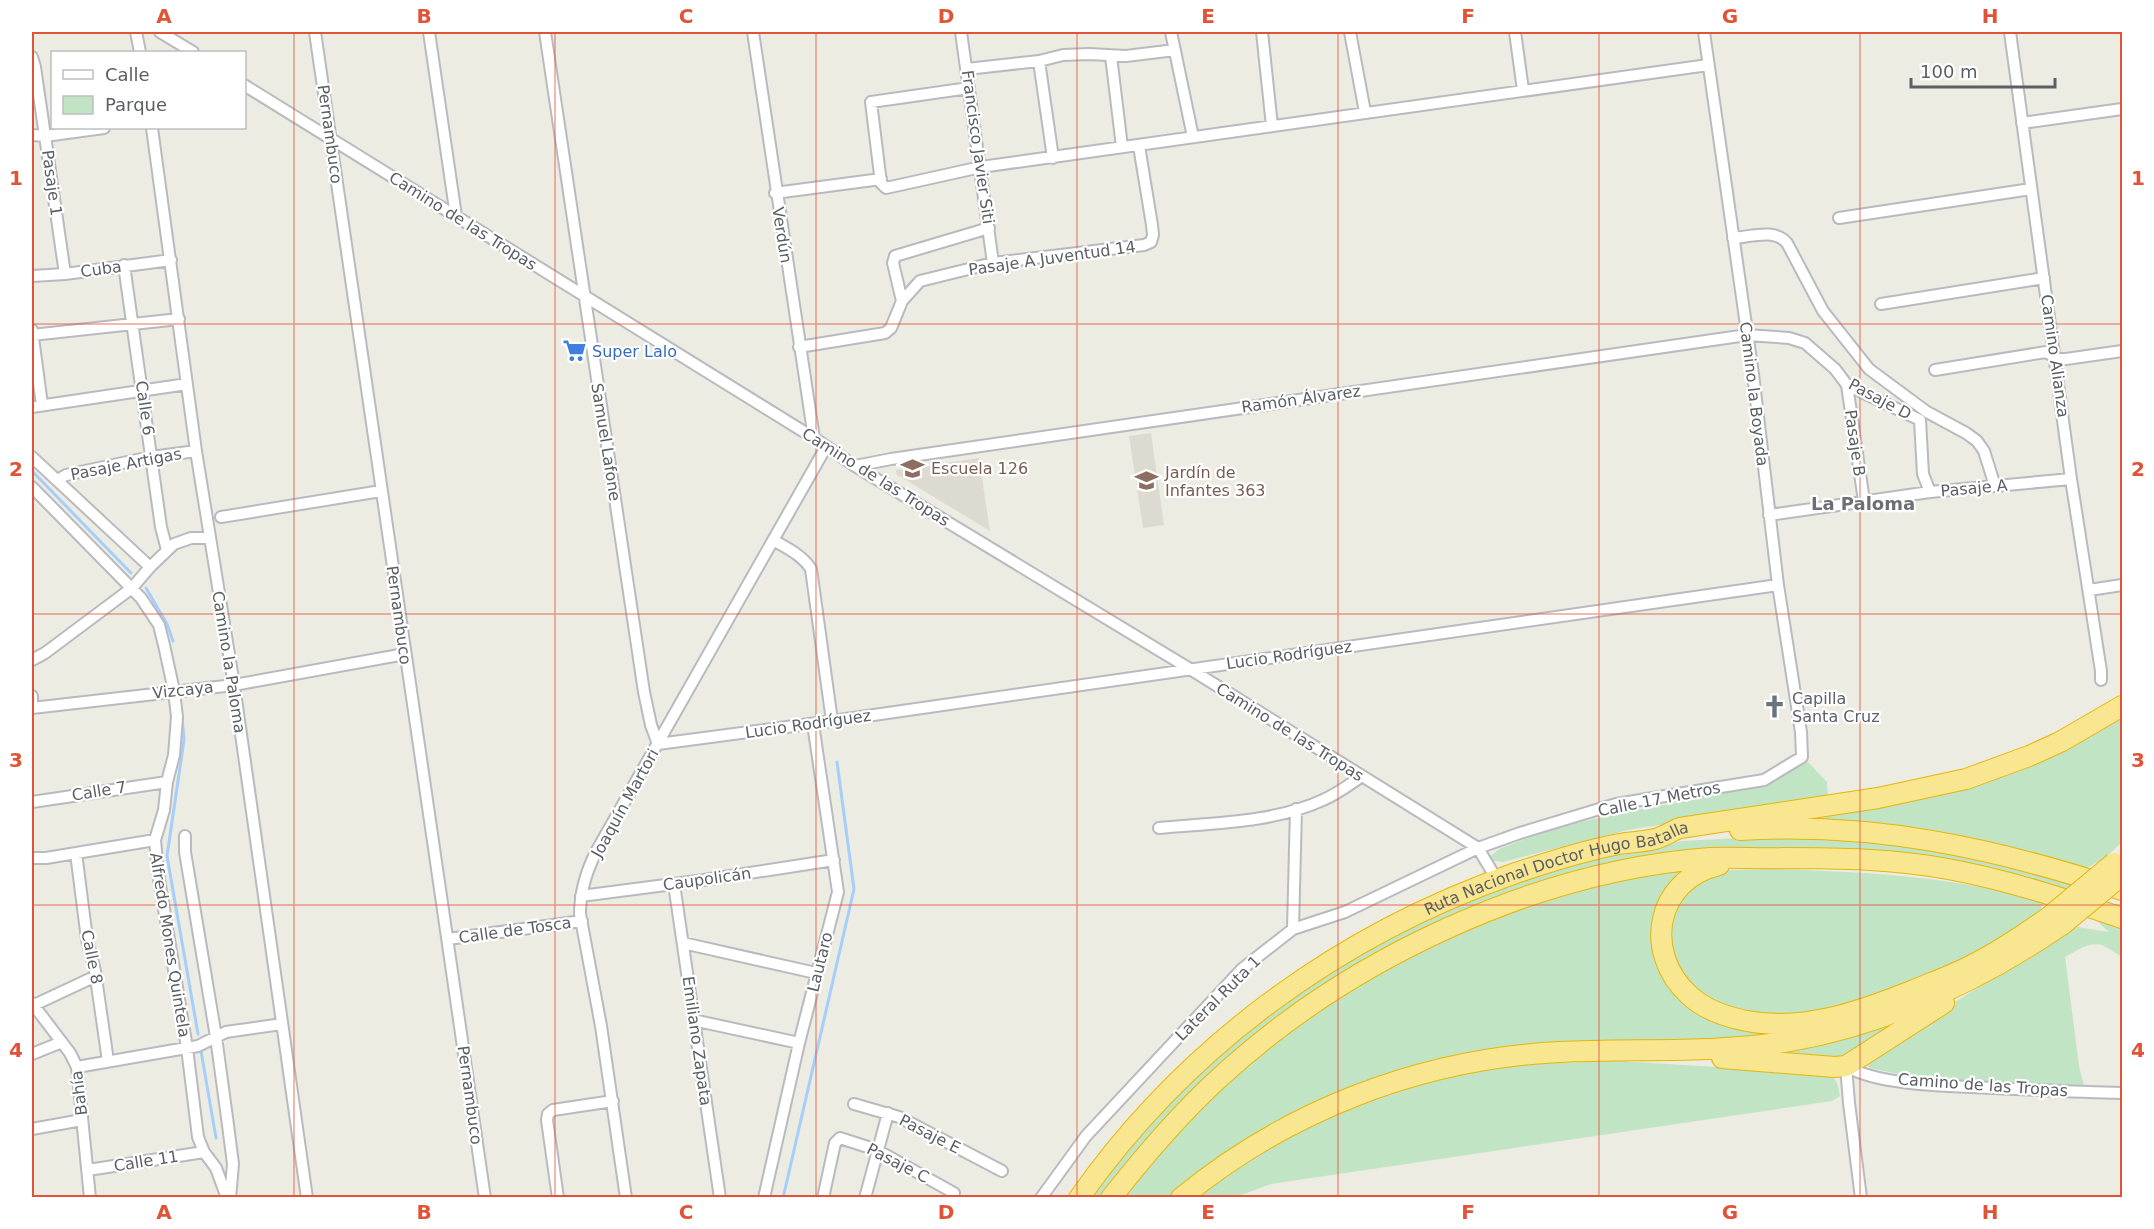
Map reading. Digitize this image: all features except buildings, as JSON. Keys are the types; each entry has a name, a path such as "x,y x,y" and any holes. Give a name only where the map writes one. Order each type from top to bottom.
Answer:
{"highway":[{"name":"Ruta Nacional Doctor Hugo Batalla","path":"1079,1197 1101,1167 1152,1107 1204,1055 1260,1009 1310,974 1369,937 1418,913 1497,880 1556,860 1618,844 1656,839 1680,828 1878,798 1966,779 2060,742 2122,706"},
{"path":"1656,839 1723,831 1790,828 1847,830 1915,837 2025,859 2122,890"},
{"path":"1111,1197 1164,1133 1217,1079 1318,1000 1431,936 1555,888 1606,875 1713,858 1874,861 1940,868 2000,880 2122,918"},
{"path":"1754,859 1699,871 1681,885 1668,904 1661,935 1664,958 1669,970 1691,997 1712,1011 1748,1021 1788,1024 1809,1022 1858,1010 1974,965 2056,921"},
{"path":"1181,1197 1243,1152 1291,1124 1344,1100 1418,1074 1487,1059 1531,1054 1755,1046 1823,1034 1882,1018 1920,1004 1976,978 2032,946 2056,921 2120,864"},
{"path":"1679,1050 1699,1056 1846,1066 1958,994 1976,978"}],"street":[{"path":"136,32 140,51"},
{"path":"160,32 191,51"},
{"name":"Pernambuco","path":"315,32 485,1197"},
{"path":"429,32 456,216"},
{"name":"Samuel Lafone","path":"545,32 644,692 651,725 658,744"},
{"name":"Verdún","path":"753,32 775,193 814,438"},
{"name":"Francisco Javier Siti","path":"962,32 993,263"},
{"path":"1171,32 1194,137"},
{"path":"1262,32 1272,126"},
{"path":"1350,32 1365,112"},
{"path":"1515,32 1523,90"},
{"name":"Camino la Boyada","path":"1704,32 1747,335 1778,585 1801,732 1802,757"},
{"name":"Camino Alianza","path":"2010,32 2101,680"},
{"path":"967,69 1063,56 1141,55 1175,51"},
{"path":"1111,56 1122,147"},
{"name":"Pasaje 1","path":"32,57 36,67 65,274"},
{"path":"1039,61 1053,158"},
{"path":"775,193 884,183 1365,112 1708,65"},
{"name":"Camino de las Tropas","path":"246,86 814,438 855,466 1190,669 1478,848 1497,880"},
{"path":"884,183 871,102 969,88"},
{"path":"2022,123 2122,109"},
{"path":"32,135 45,136 97,129"},
{"name":"Camino la Paloma","path":"152,129 196,451 234,685 307,1197"},
{"name":"Pasaje A Juventud 14","path":"902,301 918,282 993,263 1144,245 1151,242 1152,225 1139,146"},
{"path":"1839,218 2031,189"},
{"path":"799,347 885,333 891,328 902,301 893,263 895,256 989,228"},
{"path":"1733,238 1773,234 1781,237 1787,243 1822,311 1869,369 1924,416 1966,433 1977,441 1984,451 1995,486"},
{"name":"Cuba","path":"32,276 171,260"},
{"name":"Calle 6","path":"124,265 161,527 167,550"},
{"path":"1881,304 2044,278"},
{"path":"32,335 179,319"},
{"path":"32,330 37,406 187,384"},
{"name":"Pasaje D","path":"1747,335 1789,338 1805,343 1835,369 1847,385 1924,416"},
{"name":"Ramón Álvarez","path":"855,466 1747,335"},
{"path":"1935,370 2046,352 2060,359 2066,359 2122,351"},
{"name":"Pasaje B","path":"1847,385 1864,501"},
{"path":"1924,416 1923,474 1930,492"},
{"name":"Joaquín Martori","path":"626,1197 582,921 581,896 587,873 596,852 826,447"},
{"name":"Pasaje Artigas","path":"57,480 66,475 152,457 196,451"},
{"path":"32,457 150,567"},
{"name":"Pasaje A","path":"1769,515 1930,492 2071,479"},
{"name":"Alfredo Mones Quintela","path":"32,487 132,588 151,610 159,625 174,691 177,717 176,744 167,782 164,810 155,840 158,873 187,1048 198,1137 204,1152 216,1168 228,1197"},
{"path":"221,517 381,491"},
{"path":"32,660 45,653 132,588 167,550 185,539 210,538"},
{"path":"773,540 799,555 811,569 832,721"},
{"name":"Lucio Rodríguez","path":"658,744 813,724 1778,585"},
{"path":"2089,590 2122,585"},
{"name":"Vizcaya","path":"32,708 234,685 405,654"},
{"path":"32,696 32,708"},
{"name":"Lautaro","path":"764,1197 799,1043 838,892 813,724"},
{"name":"Calle 17 Metros","path":"1478,848 1616,804 1764,780 1802,757"},
{"path":"1159,828 1239,820 1296,809 1320,802 1362,776"},
{"name":"Calle 7","path":"32,802 167,782"},
{"path":"1293,929 1296,809"},
{"name":"Alfredo Mones Quintela","path":"185,836 185,852 216,1037 232,1164 228,1197"},
{"path":"32,858 155,840"},
{"name":"Lateral Ruta 1","path":"1041,1197 1086,1136 1242,969 1293,929 1345,912 1478,848"},
{"name":"Calle 8","path":"76,853 87,939 96,976 108,1061"},
{"name":"Caupolicán","path":"581,896 834,860"},
{"name":"Emiliano Zapata","path":"674,884 720,1197"},
{"name":"Calle de Tosca","path":"448,939 582,921"},
{"path":"683,944 816,973"},
{"path":"33,1004 96,976"},
{"name":"Bahía","path":"33,1004 77,1066 88,1170 88,1197"},
{"path":"693,1020 799,1043"},
{"path":"77,1066 187,1048 206,1043 239,1029 282,1024"},
{"path":"32,1054 62,1042"},
{"path":"1846,1066 1861,1197"},
{"name":"Camino de las Tropas","path":"1846,1066 1873,1077 1949,1086 2122,1094"},
{"path":"558,1197 548,1114 553,1110 612,1101"},
{"name":"Pasaje E","path":"854,1104 888,1113 1002,1171"},
{"path":"865,1197 888,1113"},
{"path":"32,1129 82,1120"},
{"name":"Pasaje C","path":"823,1197 835,1143 840,1138 877,1150 954,1192"},
{"name":"Calle 11","path":"88,1170 204,1152"}],"shaded area":[{"name":"Jardín de Infantes 363","path":"1151,433 1164,525 1143,528 1129,436"},
{"path":"979,458 990,531 896,474 896,470"}],"green space":[{"path":"2122,716 2122,842 2106,857 2085,869 1990,842 1932,830 1886,824 1807,820 1953,792"},
{"path":"1802,762 1808,762 1827,782 1828,797 1628,830 1503,862 1494,861 1491,856 1499,849 1535,835 1577,823 1759,787"},
{"path":"1793,835 1914,843 2079,882 2067,892 1868,851 1742,849 1652,859 1367,961 1117,1176 1101,1197 1086,1198 1124,1148 1233,1038 1380,939 1503,884 1617,852 1682,841"},
{"path":"1687,870 1667,893 1657,914 1654,935 1660,967 1678,994 1716,1020 1763,1030 1815,1026 1871,1012 1926,992 1978,967 2061,918 2023,945 1941,988 1853,1019 1807,1030 1715,1041 1579,1043 1515,1048 1452,1058 1410,1068 1344,1091 1281,1121 1235,1149 1170,1196 1122,1198 1166,1143 1216,1091 1271,1044 1331,1002 1394,964 1460,933 1526,907 1594,887 1652,874"},
{"path":"1726,870 1852,872 1933,879 2017,894 2043,905 2038,914 1993,946 1896,991 1803,1015 1759,1017 1704,1000 1669,956 1670,912 1693,883"},
{"path":"2096,920 2122,929 2122,956 2095,944 2065,957 2079,1066 2084,1086 1949,1080 1870,1068 1866,1064 1870,1054 2077,927 2109,932"},
{"path":"1911,1014 1844,1059 1750,1052"},
{"path":"1619,1061 1828,1074 1836,1081 1840,1096 1832,1101 1271,1184 1236,1197 1196,1198 1226,1176 1289,1137 1356,1105 1391,1092 1482,1069"}],"waterway":[{"path":"32,471 131,573"},
{"path":"146,588 167,624 173,641"},
{"path":"182,717 184,740 167,856 198,1034"},
{"path":"783,1198 854,889 837,762"},
{"path":"201,1051 216,1138"}],"place":[{"name":"Super Lalo","path":"574,351"},
{"name":"Escuela 126","path":"913,468"},
{"name":"Jardín de Infantes 363","path":"1147,481"},
{"name":"Capilla Santa Cruz","path":"1774,707"}],"district":[{"name":"La Paloma","path":"1863,503"}]}
